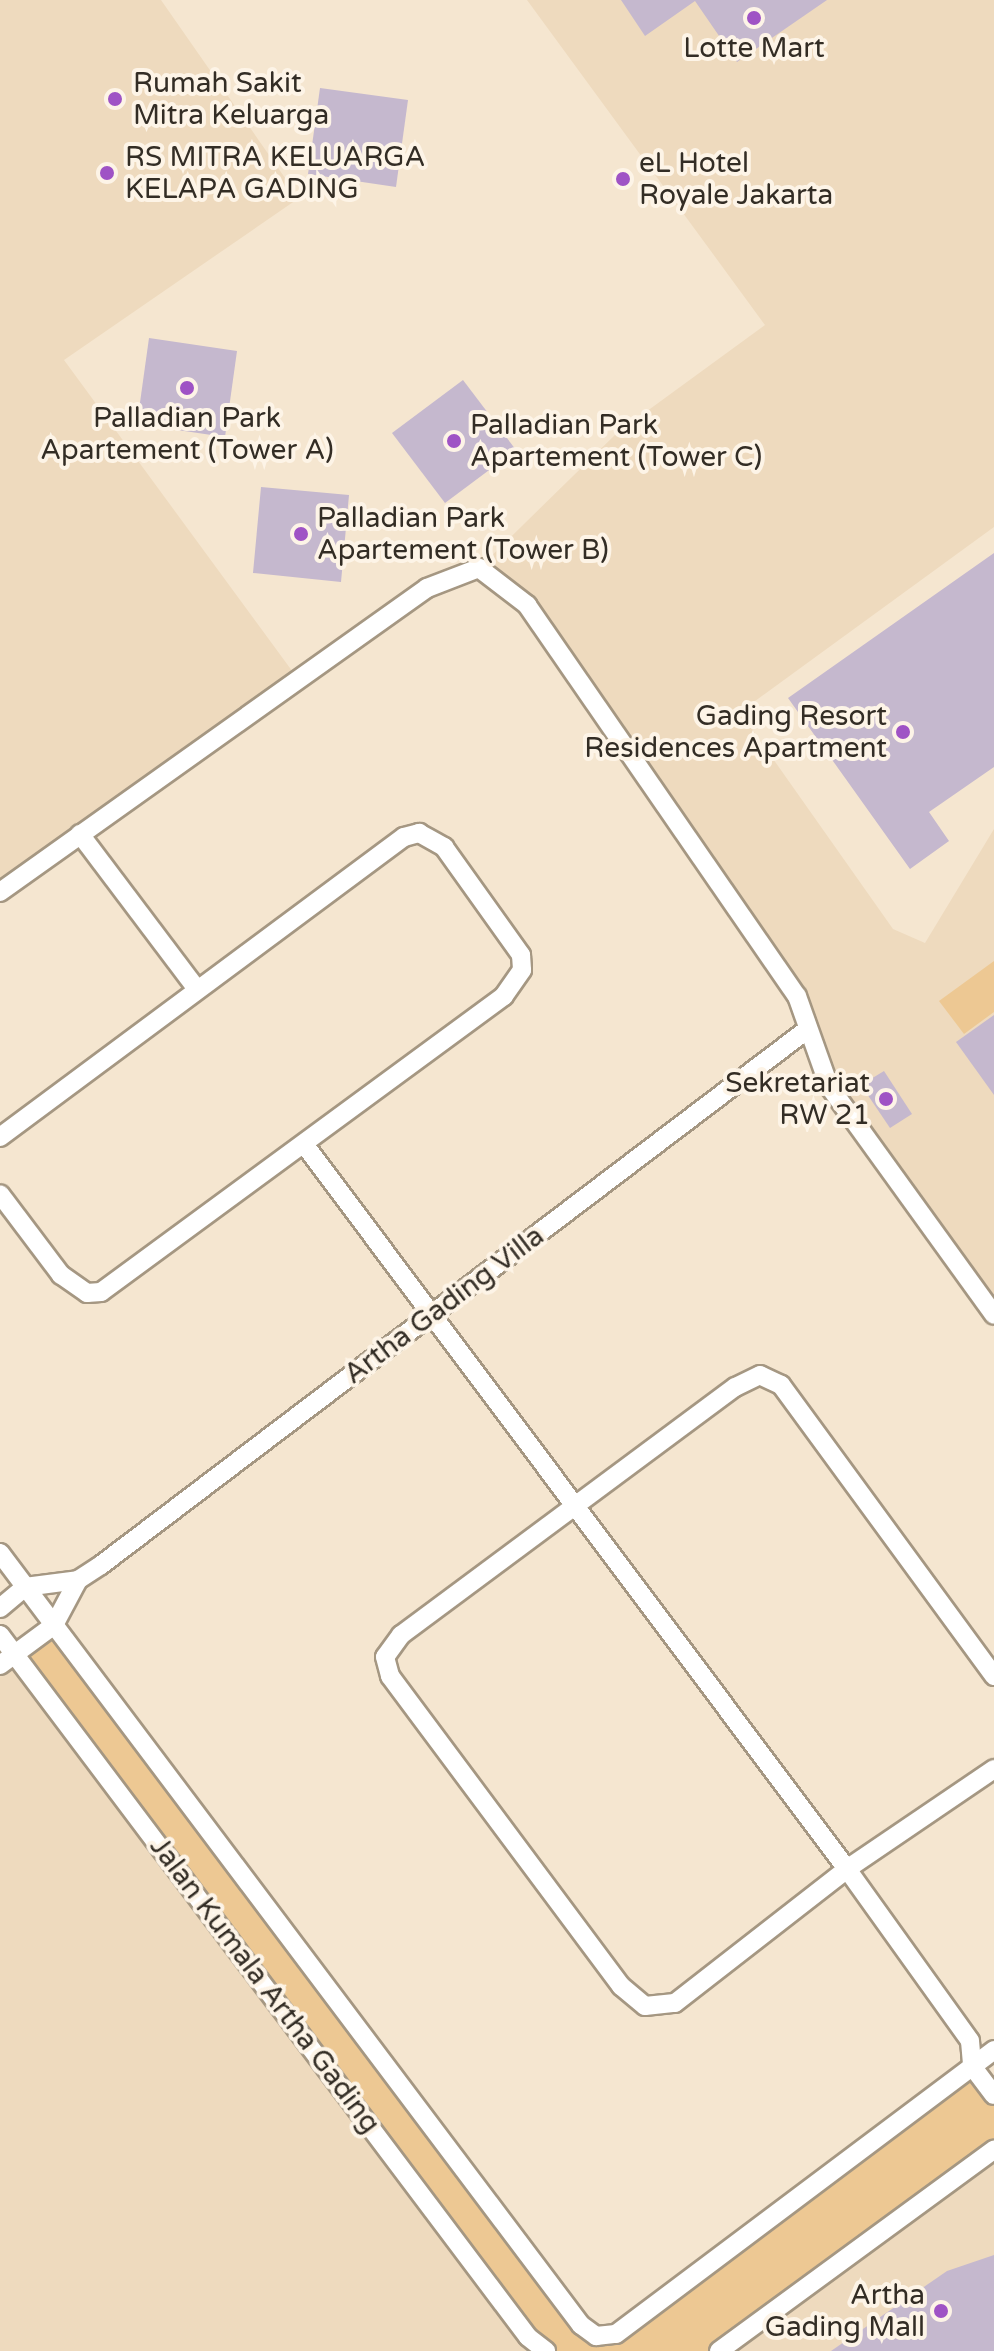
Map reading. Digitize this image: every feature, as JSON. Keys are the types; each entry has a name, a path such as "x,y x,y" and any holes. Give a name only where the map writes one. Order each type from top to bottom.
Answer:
{"street":[{"path":"0,892 427,588 479,568 527,605 797,996 829,1086 994,1315"},
{"path":"0,1137 392,843 419,833 444,847 516,941 522,970 504,996 101,1292 87,1293 61,1275 0,1194"},
{"path":"80,834 197,989"},
{"name":"Artha Gading Villa","path":"54,1625 78,1580 808,1029"},
{"path":"304,1144 847,1869 970,2041 972,2066 994,2095"},
{"path":"994,1676 771,1378 747,1378 401,1635 385,1657 390,1676 621,1986 645,2006 675,2003 847,1869 994,1769"},
{"path":"0,1553 571,2312 596,2336 616,2334 994,2050"},
{"name":"Artha Gading Villa","path":"25,1587 78,1580"},
{"path":"0,1608 25,1587"},
{"path":"8,1659 54,1625"},
{"name":"Jalan Kumala Artha Gading","path":"0,1635 8,1659 529,2344 546,2351"},
{"path":"970,2041 994,2050"},
{"path":"719,2351 994,2150"}],"shaded area":[{"path":"0,0 161,0 299,198 64,360 298,679 0,892"},
{"path":"527,0 994,0 994,527 740,712 893,929 925,943 994,829 994,1316 829,1086 797,996 524,602 479,568 617,433 765,325"},
{"path":"994,961 994,1012 964,1034 939,1001"},
{"path":"57,1621 581,2325 616,2334 972,2066 994,2095 994,2149 719,2351 546,2351 15,1654"},
{"path":"15,1654 528,2337 531,2351 0,2351 0,1665"},
{"path":"994,2146 994,2351 715,2351"}],"building":[{"name":"Lotte Mart","path":"621,0 827,0 737,62 695,1 645,36"},
{"path":"320,88 408,100 396,187 308,174"},
{"name":"Palladian Park Apartement (Tower A)","path":"149,338 237,351 225,437 137,424"},
{"name":"Palladian Park Apartement (Tower C)","path":"463,380 516,450 445,503 392,433"},
{"name":"Palladian Park Apartement (Tower B)","path":"261,487 349,495 341,582 253,573"},
{"name":"Gading Resort Residences Apartment","path":"994,553 994,767 929,812 949,841 910,869 788,698"},
{"path":"994,1015 994,1095 956,1042"},
{"name":"Sekretariat RW 21","path":"884,1071 912,1114 890,1128 861,1085"},
{"name":"Artha Gading Mall","path":"994,2255 994,2351 831,2351 947,2271"}],"place":[{"name":"Lotte Mart","path":"754,18"},
{"name":"Rumah Sakit Mitra Keluarga","path":"115,99"},
{"name":"RS MITRA KELUARGA KELAPA GADING","path":"107,173"},
{"name":"eL Hotel Royale Jakarta","path":"623,179"},
{"name":"Palladian Park Apartement (Tower A)","path":"187,388"},
{"name":"Palladian Park Apartement (Tower C)","path":"454,441"},
{"name":"Palladian Park Apartement (Tower B)","path":"301,534"},
{"name":"Gading Resort Residences Apartment","path":"903,732"},
{"name":"Sekretariat RW 21","path":"886,1099"},
{"name":"Artha Gading Mall","path":"941,2311"}]}
